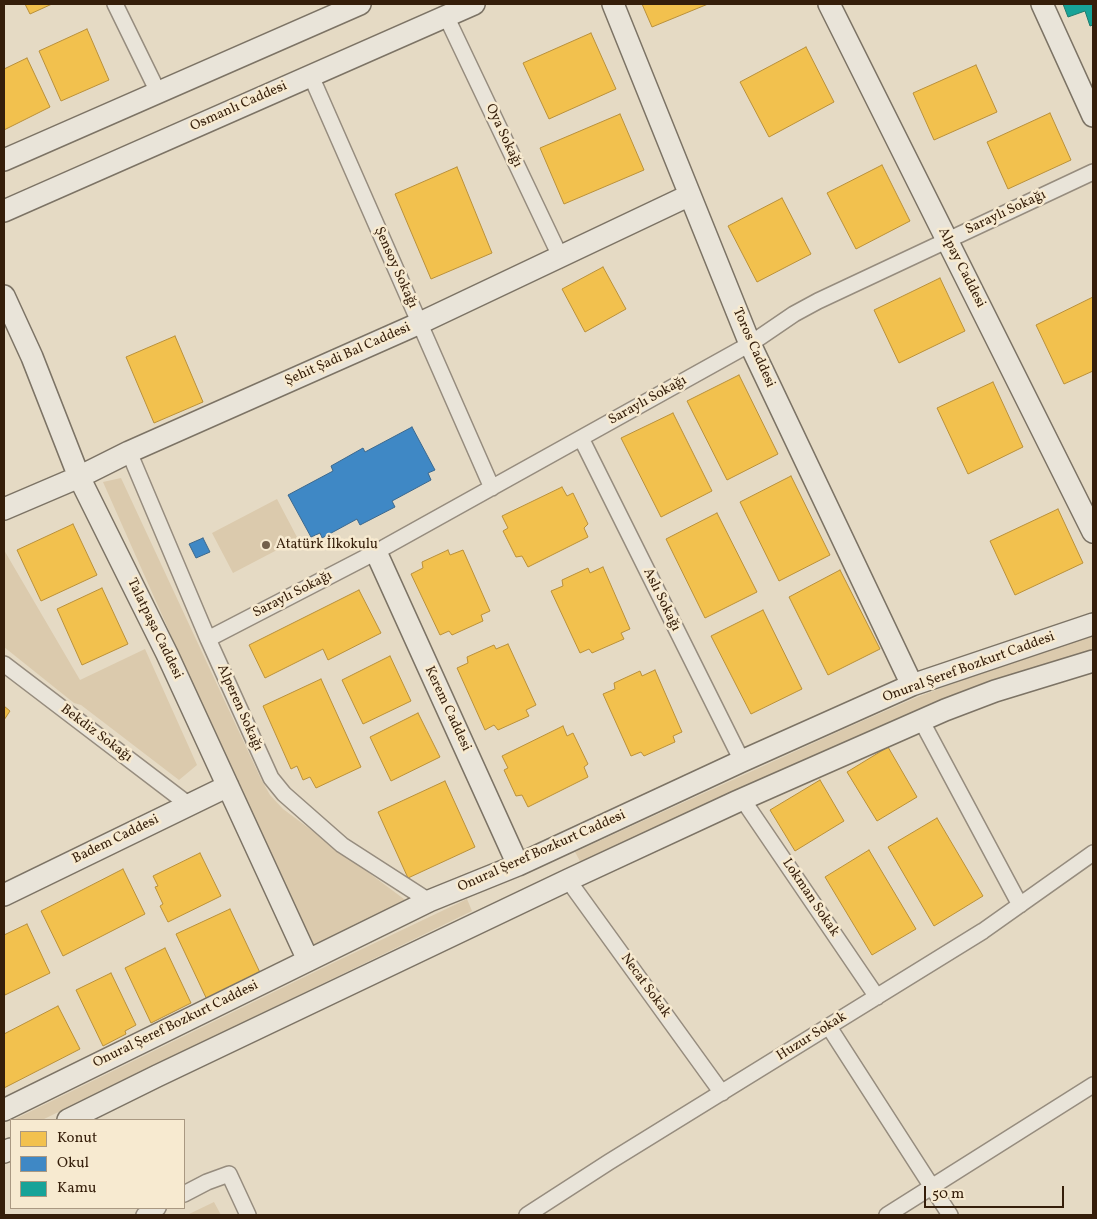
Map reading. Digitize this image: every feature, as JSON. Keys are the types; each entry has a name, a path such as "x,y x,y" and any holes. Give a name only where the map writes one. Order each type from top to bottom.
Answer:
{"street":[{"path":"116,4 158,92"},
{"path":"4,160 360,4"},
{"name":"Osmanlı Caddesi","path":"4,211 474,4"},
{"name":"Toros Caddesi","path":"612,4 750,344 912,685"},
{"name":"Alpay Caddesi","path":"829,4 1093,532"},
{"path":"1042,4 1093,116"},
{"name":"Oya Sokağı","path":"446,16 560,256"},
{"name":"Şensoy Sokağı","path":"311,76 492,488"},
{"name":"Saraylı Sokağı","path":"208,639 376,552 492,488 750,344 794,314 818,301 1093,172"},
{"name":"Şehit Şadi Bal Caddesi","path":"4,509 420,323 690,194"},
{"name":"Talatpaşa Caddesi","path":"4,296 32,357 79,477 167,654 308,960"},
{"name":"Aslı Sokağı","path":"581,438 742,761"},
{"name":"Alperen Sokağı","path":"129,452 208,639 271,778 306,814 342,845 429,901"},
{"name":"Kerem Caddesi","path":"376,552 518,865"},
{"name":"Onural Şeref Bozkurt Caddesi","path":"4,1110 429,901 518,865 742,761 912,685 1093,624"},
{"path":"70,1119 568,880 742,800 921,720 995,691 1093,661"},
{"name":"Bekdiz Sokağı","path":"4,664 189,805"},
{"path":"921,720 1020,905"},
{"name":"Badem Caddesi","path":"4,895 228,786"},
{"name":"Lokman Sokak","path":"742,800 877,997"},
{"name":"Huzur Sokak","path":"527,1215 543,1211 722,1093 983,931 1093,853"},
{"name":"Necat Sokak","path":"568,880 722,1093"},
{"path":"828,1027 950,1215"},
{"path":"887,1215 1093,1085"},
{"path":"185,1193 207,1182 229,1174 248,1215"},
{"path":"144,1215 156,1209"}],"shaded area":[{"path":"121,478 270,795 283,809 408,902 316,950 261,838 103,482"},
{"path":"277,499 298,539 233,573 212,533"},
{"path":"4,550 80,680 145,649 197,765 179,780 81,705 74,703 4,647"},
{"path":"1093,635 1093,651 581,863 575,852 915,698"},
{"path":"467,899 472,911 44,1119 15,1119"},
{"path":"214,1202 221,1215 187,1215"}],"building: Konut":[{"path":"25,4 52,4 30,14"},
{"path":"642,4 708,4 652,27"},
{"path":"87,29 109,80 61,101 39,51"},
{"path":"591,33 616,89 549,119 523,63"},
{"path":"806,47 834,102 769,137 740,82"},
{"path":"27,58 50,107 4,130 4,69"},
{"path":"976,65 997,112 934,140 913,93"},
{"path":"1050,113 1071,160 1008,189 987,142"},
{"path":"620,114 644,170 564,204 540,148"},
{"path":"882,165 910,221 856,249 827,193"},
{"path":"457,167 492,253 431,279 395,194"},
{"path":"782,198 811,254 757,282 728,226"},
{"path":"603,267 626,309 585,332 562,289"},
{"path":"940,278 965,331 899,363 874,310"},
{"path":"1093,297 1093,371 1064,384 1036,325"},
{"path":"175,336 203,402 154,423 126,357"},
{"path":"739,375 778,454 727,480 687,401"},
{"path":"993,382 1023,447 968,474 937,408"},
{"path":"673,413 712,491 661,517 621,438"},
{"path":"791,476 830,555 779,581 740,502"},
{"path":"562,487 567,496 573,493 588,524 584,528 588,537 528,567 522,556 516,557 503,531 508,528 502,516"},
{"path":"1058,509 1083,563 1015,595 990,541"},
{"path":"717,513 757,592 705,618 666,539"},
{"path":"73,524 97,575 41,601 17,550"},
{"path":"448,550 450,555 463,550 490,611 481,615 483,621 452,635 449,631 440,635 411,574 423,568 422,562"},
{"path":"603,567 630,629 621,633 624,639 592,653 589,649 580,653 551,591 563,586 562,580 588,568 590,573"},
{"path":"840,570 880,649 828,675 789,597"},
{"path":"102,588 128,644 82,665 57,609"},
{"path":"359,590 381,633 328,660 323,649 265,678 249,645"},
{"path":"763,610 802,689 751,714 711,636"},
{"path":"508,644 536,705 526,710 529,716 498,730 494,725 485,730 457,668 468,663 467,657 494,645 496,649"},
{"path":"390,656 411,701 363,724 342,680"},
{"path":"655,670 682,732 673,736 675,742 644,756 641,752 631,756 603,694 615,689 614,683 640,671 642,676"},
{"path":"321,679 361,767 316,788 310,777 303,780 297,766 291,769 263,706"},
{"path":"4,706 10,711 4,720"},
{"path":"418,713 440,757 391,781 370,737"},
{"path":"563,726 567,736 573,733 588,764 584,767 588,777 528,807 522,795 516,796 504,770 508,768 502,756"},
{"path":"888,747 917,797 877,821 847,772"},
{"path":"820,780 844,821 795,851 770,810"},
{"path":"445,781 475,847 408,878 378,812"},
{"path":"937,818 983,896 934,926 888,847"},
{"path":"869,850 916,929 872,955 825,877"},
{"path":"200,853 221,896 168,922 160,906 163,904 155,887 158,886 153,876"},
{"path":"123,869 145,914 63,956 41,911"},
{"path":"230,909 264,981 210,1006 176,934"},
{"path":"27,924 50,973 5,995 4,935"},
{"path":"165,948 191,1003 151,1023 125,968"},
{"path":"111,973 136,1025 125,1031 126,1034 103,1046 76,990"},
{"path":"58,1006 80,1049 4,1088 4,1034"}],"building: Okul":[{"path":"412,427 435,470 428,473 431,480 392,501 395,507 360,525 357,519 322,538 320,533 311,537 288,495 333,471 331,466 363,448 365,452"},
{"path":"203,538 210,552 196,558 189,544"}],"building: Kamu":[{"path":"1063,4 1093,4 1093,25 1090,26 1085,11 1068,17"}],"place":[{"name":"Atatürk İlkokulu","path":"266,545"}]}
